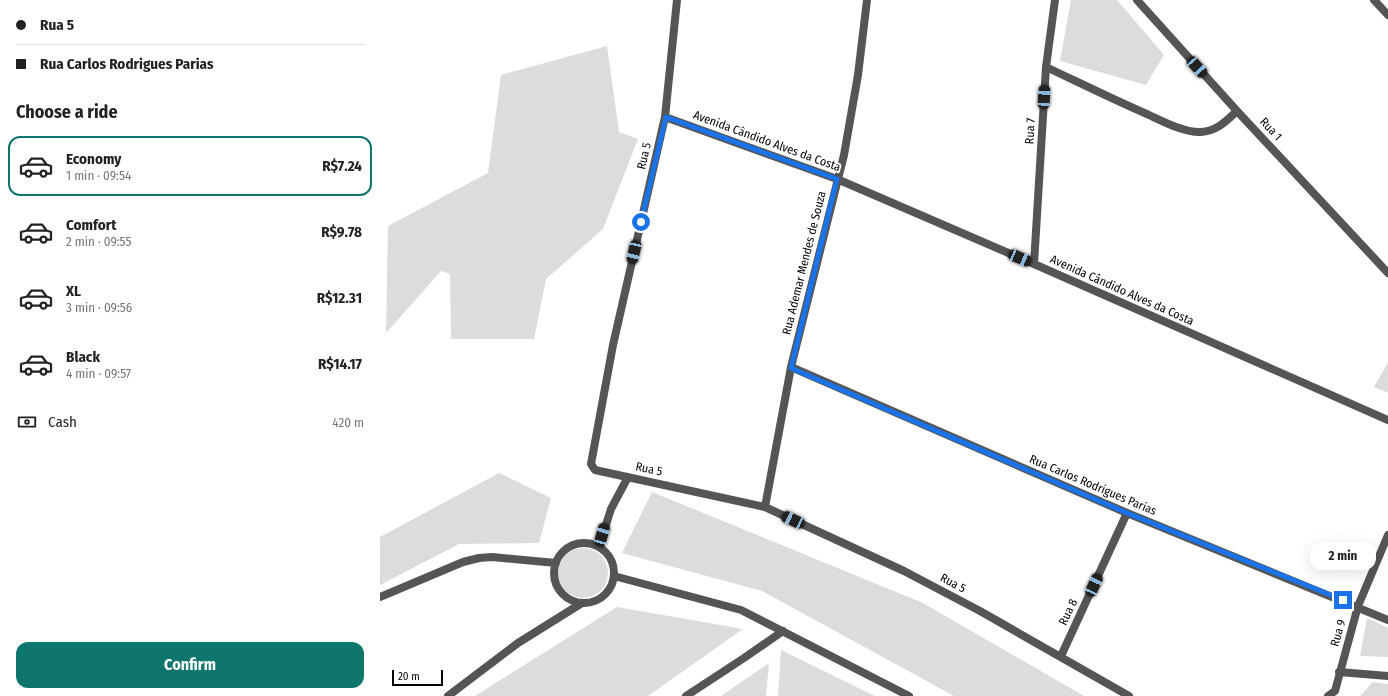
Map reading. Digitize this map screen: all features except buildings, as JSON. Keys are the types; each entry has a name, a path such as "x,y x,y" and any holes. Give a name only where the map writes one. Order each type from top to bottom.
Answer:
{"street":[{"name":"Rua 5","path":"677,0 666,117 613,345 591,464 595,470 765,507 904,571 980,611 1129,696"},
{"name":"Rua Ademar Mendes de Souza","path":"765,507 791,368 844,155 858,75 867,0"},
{"name":"Rua 7","path":"1034,264 1046,67 1055,0"},
{"name":"Rua 1","path":"1137,0 1237,111 1388,273"},
{"path":"1374,0 1388,15"},
{"path":"1046,67 1122,104 1177,128 1199,132 1212,130 1220,126 1237,111"},
{"name":"Avenida Cândido Alves da Costa","path":"666,117 837,179 1388,420"},
{"name":"Rua Carlos Rodrigues Parias","path":"791,368 1127,513 1358,606 1388,620"},
{"path":"599,547 611,509 628,477"},
{"name":"Rua 8","path":"1061,656 1127,513"},
{"name":"Rua 9","path":"1334,694 1358,606 1388,535"},
{"path":"579,543 591,544 599,547 606,552 614,567 614,576 608,592 602,598 594,602 582,603 569,599 557,588 554,580 554,571 560,555 566,549 579,543"},
{"path":"380,597 463,562 479,558 492,557 556,563"},
{"path":"614,576 728,605 741,610 909,696"},
{"path":"448,696 518,643 582,603"},
{"path":"686,696 783,631"},
{"path":"1339,672 1388,676"}],"shaded area":[{"path":"1071,0 1117,0 1164,55 1146,85 1060,61"},
{"path":"607,46 619,132 638,139 603,229 546,279 534,339 451,339 450,274 441,271 386,333 388,226 488,173 501,75"},
{"path":"1388,362 1388,393 1374,387"},
{"path":"499,473 551,498 539,543 459,544 380,585 380,537"},
{"path":"652,492 923,603 1084,696 954,696 762,591 622,553"},
{"path":"583,548 592,550 601,555 606,564 608,573 606,582 601,591 592,596 583,598 574,596 565,591 560,582 558,573 560,564 565,555 574,550"},
{"path":"617,607 743,629 648,696 475,696"},
{"path":"1367,618 1388,628 1388,657 1360,656"},
{"path":"781,650 875,696 778,696"},
{"path":"769,663 766,696 721,696"},
{"path":"1373,682 1388,684 1388,696 1360,696"}],"route":[{"path":"641,222 666,117 837,179 791,368 1127,513 1343,600"}]}
